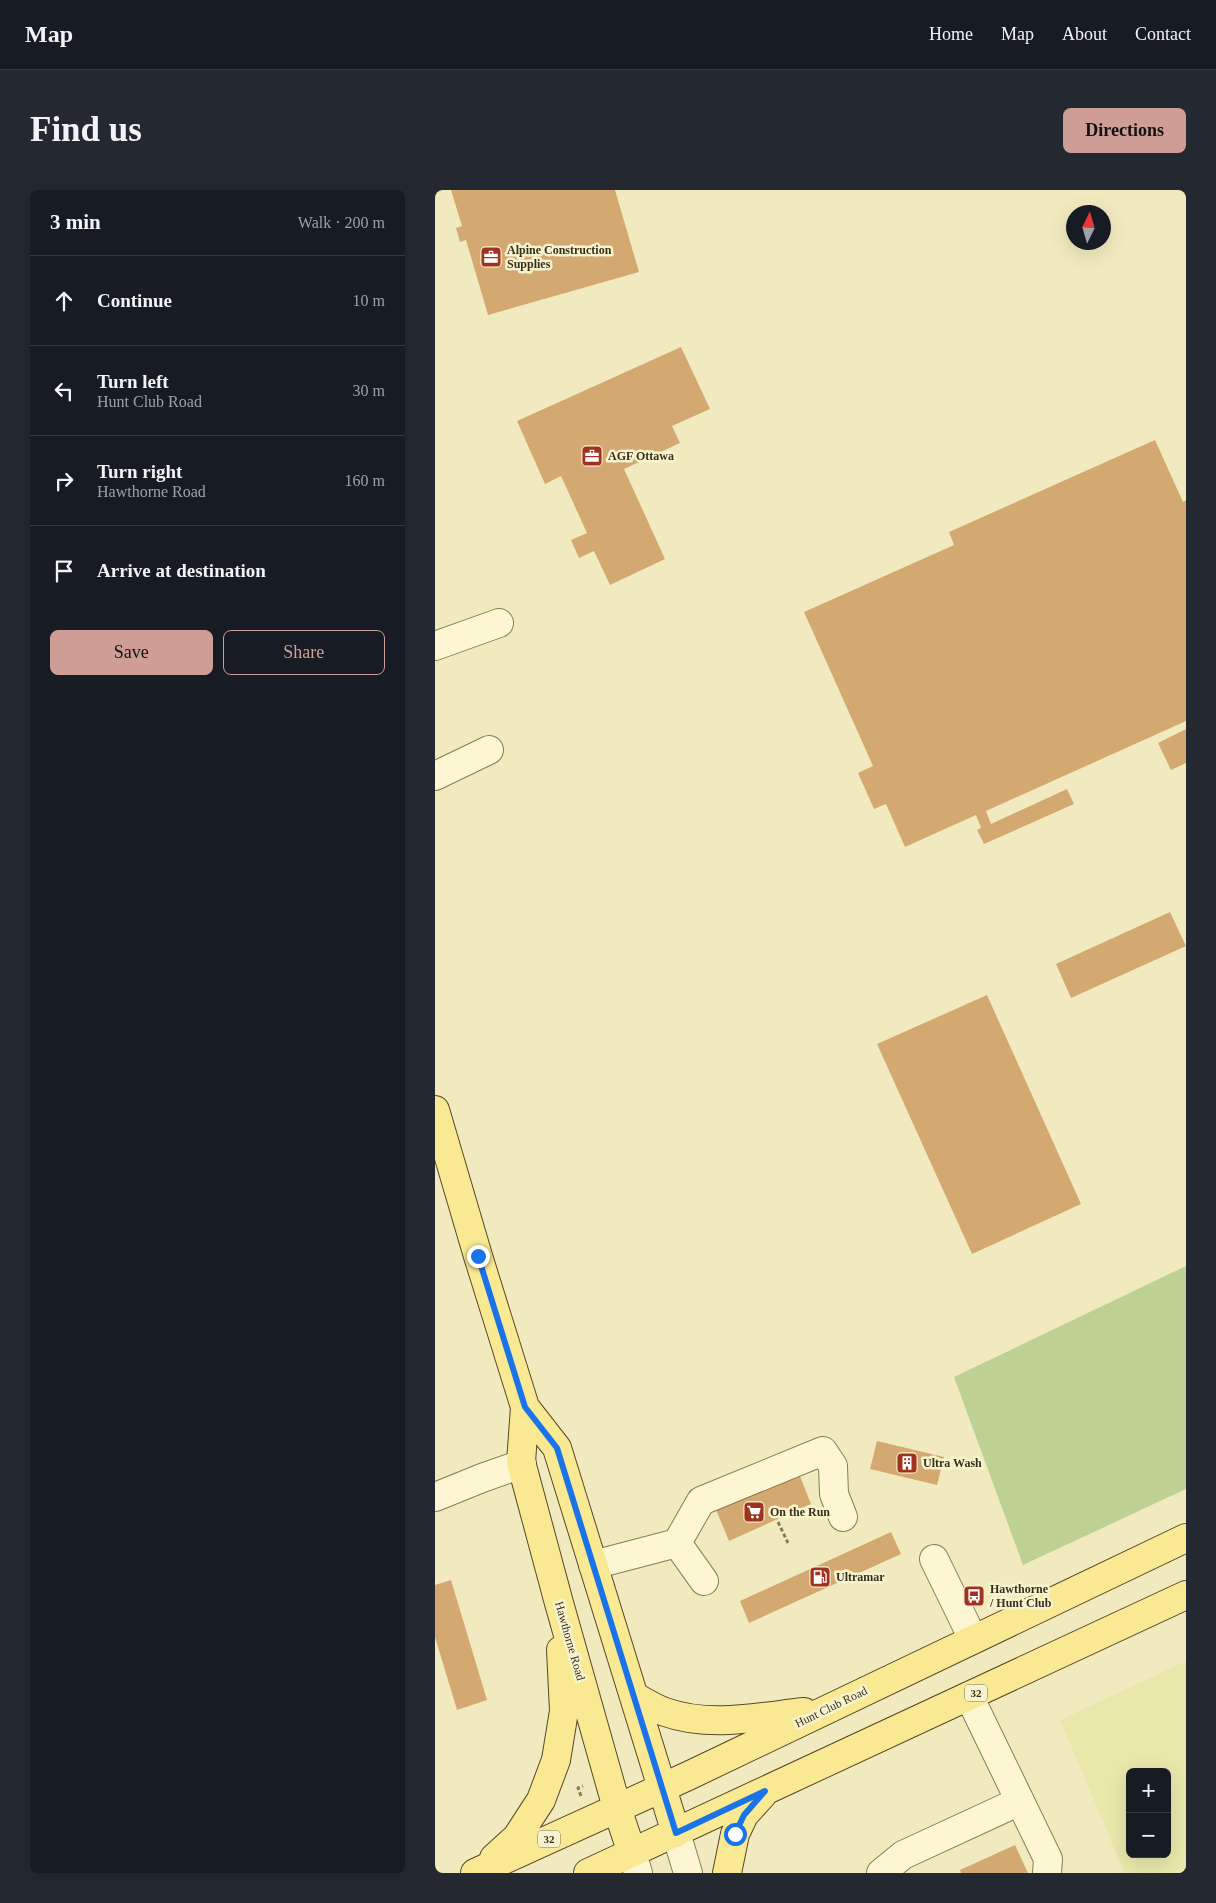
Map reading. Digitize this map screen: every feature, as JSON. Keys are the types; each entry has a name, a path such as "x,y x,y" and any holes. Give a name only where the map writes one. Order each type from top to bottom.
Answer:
{"main road":[{"name":"Hawthorne Road","path":"435,1110 525,1407 522,1464 617,1808 635,1863"},
{"name":"Hawthorne Road","path":"525,1407 557,1448 676,1833"},
{"name":"Hunt Club Road","path":"478,1872 661,1788 1186,1538"},
{"name":"32","path":"588,1873 635,1863 676,1833 1186,1595"},
{"path":"478,1872 517,1837 541,1800 556,1760 564,1711 559,1603"},
{"path":"634,1696 664,1712 709,1721 729,1721 828,1708"},
{"path":"727,1873 735,1834 744,1815 765,1791"}],"street":[{"path":"435,646 499,623"},
{"path":"435,776 489,750"},
{"path":"593,1565 677,1543 701,1501 823,1451 833,1466 833,1494 843,1517"},
{"path":"435,1498 482,1478 522,1464"},
{"path":"677,1543 705,1581"},
{"path":"934,1559 973,1640"},
{"path":"969,1696 1048,1859 1047,1873"},
{"path":"881,1873 903,1855 1020,1801"},
{"name":"Hawthorne Road","path":"676,1833 688,1873"}],"path":[{"path":"778,1522 787,1543"}],"green space":[{"path":"1186,1266 1186,1489 1023,1565 954,1377"},
{"path":"1186,1661 1186,1873 1125,1873 1060,1720"}],"building":[{"path":"451,190 615,190 639,272 488,315 466,240 460,242 456,228 462,226"},
{"name":"AGF Ottawa","path":"681,347 710,409 672,426 680,443 624,469 665,559 610,585 594,551 579,558 571,540 587,533 561,476 545,484 517,421"},
{"path":"1155,440 1183,502 1186,500 1186,721 986,811 991,824 1067,789 1074,804 984,844 977,830 981,828 976,815 905,847 886,804 874,809 858,773 873,766 804,612 954,545 949,532"},
{"path":"1186,729 1186,763 1171,770 1158,743"},
{"path":"1170,912 1186,946 1071,998 1056,964"},
{"path":"987,995 1081,1204 972,1254 877,1044"},
{"name":"Ultra Wash","path":"877,1441 944,1457 937,1485 870,1469"},
{"name":"On the Run","path":"798,1471 811,1504 729,1541 714,1505"},
{"name":"Ultramar","path":"891,1532 901,1554 749,1623 740,1601"},
{"path":"451,1580 487,1700 457,1710 435,1637 435,1585"},
{"path":"1015,1845 1028,1873 961,1873 960,1870"}],"place":[{"name":"Alpine Construction Supplies","path":"491,257"},
{"name":"AGF Ottawa","path":"592,456"},
{"name":"Ultra Wash","path":"907,1463"},
{"name":"On the Run","path":"754,1512"},
{"name":"Ultramar","path":"820,1577"},
{"name":"Hawthorne / Hunt Club","path":"974,1596"}],"route":[{"path":"478,1256 525,1407 557,1448 676,1833 765,1791 744,1815 735,1834"}]}
